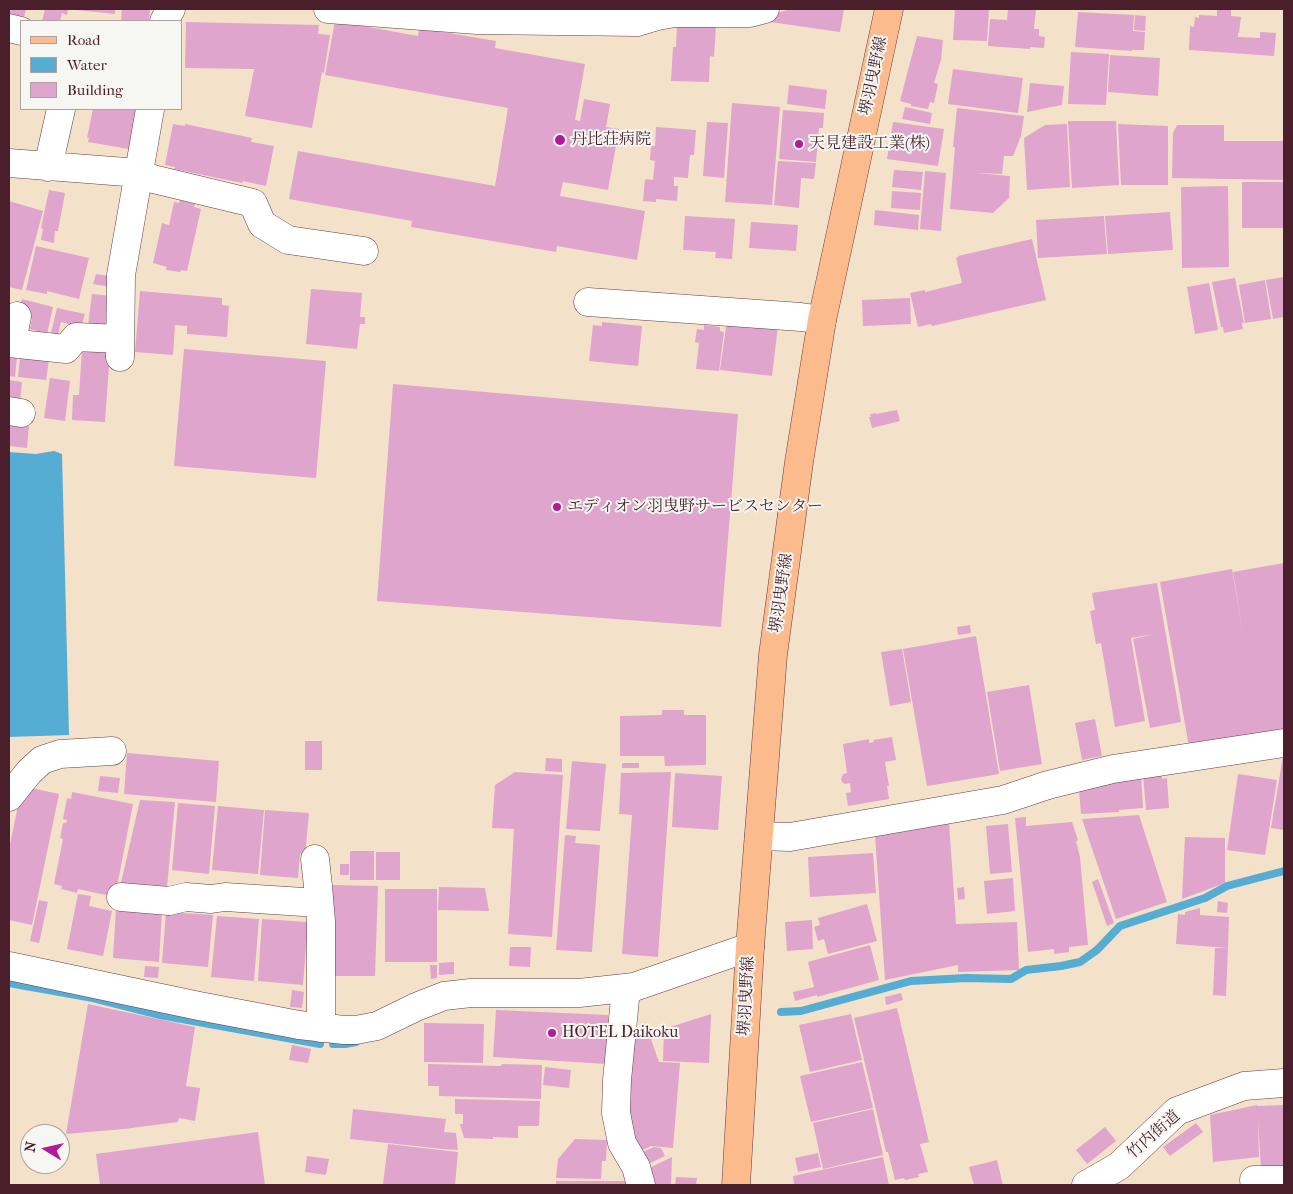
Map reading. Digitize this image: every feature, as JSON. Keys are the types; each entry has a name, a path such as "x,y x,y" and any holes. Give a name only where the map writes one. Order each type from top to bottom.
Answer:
{"main road":[{"name":"堺羽曳野線","path":"736,1185 750,947 773,655 799,462 822,320 889,9"}],"street":[{"path":"165,20 171,9"},
{"path":"328,9 477,20 637,22 658,12 750,13 765,9"},
{"path":"48,166 61,110"},
{"path":"17,316 10,343 66,349 76,337 120,348 121,275 150,110"},
{"path":"9,163 139,174 253,203 262,224 288,240 364,251"},
{"path":"588,302 822,320"},
{"path":"759,836 790,837 993,802 1048,785 1113,769 1284,743"},
{"path":"9,797 29,772 42,760 60,754 112,751"},
{"path":"315,859 320,903 321,1028"},
{"path":"121,897 169,901 186,897 211,899 225,897 320,903"},
{"path":"9,966 199,1006 321,1028 344,1030 368,1028 432,1000 454,994 580,993 626,989 750,947"},
{"path":"626,989 616,1080 616,1113 622,1143 636,1167 641,1185"},
{"name":"竹内街道","path":"1086,1185 1119,1166 1177,1111 1244,1086 1284,1083"},
{"path":"1254,1180 1284,1180"}],"water":[{"path":"54,451 62,454 69,735 9,737 9,452 36,454"}],"building":[{"path":"9,9 26,9 23,20 9,19"},
{"path":"45,9 68,9 67,15 62,13 60,20 42,20"},
{"path":"115,9 115,14 76,10"},
{"path":"122,9 150,9 149,20 121,20"},
{"path":"792,9 844,9 840,32 770,22 772,14"},
{"path":"955,9 989,9 987,41 953,40"},
{"path":"1008,9 1036,9 1034,29 1039,29 1039,36 1045,37 1044,48 988,46 990,19 1007,20"},
{"path":"1217,9 1231,9 1231,16 1241,17 1238,37 1260,38 1260,32 1276,33 1274,56 1189,50 1190,26 1194,27 1195,17 1199,18 1199,15 1217,16"},
{"path":"1078,12 1134,15 1133,31 1145,32 1144,50 1132,51 1075,47"},
{"path":"1135,15 1146,16 1145,31 1134,30"},
{"name":"丹比荘病院","path":"335,21 418,36 419,28 496,41 495,48 585,64 575,120 580,121 584,99 610,104 606,127 619,129 608,190 563,182 560,196 645,211 637,260 557,246 556,252 411,227 412,221 289,199 298,151 495,186 508,108 325,75"},
{"path":"186,22 319,25 318,34 330,35 312,128 245,116 254,69 185,68"},
{"path":"677,24 716,25 714,57 710,56 709,82 671,81 673,47 676,47"},
{"path":"917,36 943,40 941,60 934,83 938,84 934,103 930,102 928,109 911,106 911,104 900,101"},
{"path":"1071,52 1109,54 1106,105 1068,104"},
{"path":"1110,55 1160,58 1158,96 1108,92"},
{"path":"953,69 1023,78 1018,113 948,104"},
{"path":"1030,83 1064,86 1062,105 1027,112"},
{"path":"789,85 827,90 825,109 787,104"},
{"path":"732,103 780,107 772,205 725,202"},
{"path":"905,107 932,113 930,124 902,119"},
{"path":"957,108 1024,116 1021,136 1013,156 1004,156 1002,174 975,173 1010,176 1009,198 993,213 950,209"},
{"path":"93,110 139,110 132,148 88,142 89,138 87,138"},
{"name":"天見建設工業(株)","path":"783,110 824,113 823,128 819,128 816,162 779,159"},
{"path":"1068,121 1116,121 1119,185 1072,188"},
{"path":"707,122 728,123 724,178 703,176"},
{"path":"893,122 944,129 938,166 887,159"},
{"path":"173,124 185,126 185,124 252,138 251,142 274,146 266,186 174,169 175,167 165,165"},
{"path":"1067,124 1070,187 1027,190 1024,138 1045,125"},
{"path":"1118,124 1168,126 1168,185 1121,185"},
{"path":"1177,125 1224,125 1224,141 1284,141 1284,180 1172,178 1173,133"},
{"path":"656,127 696,130 694,155 690,155 688,178 674,177 674,186 678,186 677,201 656,199 656,202 643,201 645,179 653,180 655,161 650,160 651,146 655,146"},
{"path":"778,161 816,163 814,179 801,178 799,208 774,205"},
{"path":"894,170 923,172 921,190 892,187"},
{"path":"925,171 946,173 941,231 920,229"},
{"path":"1242,182 1284,182 1284,228 1242,228"},
{"path":"1228,186 1229,267 1182,268 1181,187"},
{"path":"49,190 65,193 58,231 55,231 54,243 41,240 43,229 41,228"},
{"path":"892,191 921,193 920,210 891,208"},
{"path":"180,200 195,204 194,207 201,209 187,271 181,270 180,272 166,270 167,267 153,263 162,223 169,225 174,202 179,203"},
{"path":"9,201 43,211 22,290 9,287"},
{"path":"875,210 919,215 918,230 874,225"},
{"path":"1170,212 1173,250 1108,254 1105,216"},
{"path":"685,216 735,219 732,259 715,258 716,252 683,250"},
{"path":"1104,216 1107,254 1038,258 1036,220"},
{"path":"751,222 798,225 796,251 749,248"},
{"path":"1032,239 1046,300 932,326 931,324 918,327 910,293 925,290 925,292 962,283 956,258 958,256"},
{"path":"36,246 89,258 79,299 47,291 47,294 26,290"},
{"path":"96,274 113,277 111,287 93,284"},
{"path":"1284,277 1284,317 1273,319 1266,280"},
{"path":"1235,278 1244,323 1242,323 1243,329 1224,333 1223,327 1221,327 1212,282"},
{"path":"1265,280 1271,319 1245,323 1239,285"},
{"path":"1209,283 1218,330 1195,334 1187,287"},
{"path":"311,289 362,293 360,317 365,317 365,324 360,324 357,349 306,344"},
{"path":"140,291 222,298 222,305 229,306 227,337 187,334 187,326 175,325 173,355 135,352"},
{"path":"92,294 112,296 106,328 88,325"},
{"path":"910,298 911,324 863,326 862,300"},
{"path":"22,299 53,307 47,334 30,329 32,319 19,312"},
{"path":"57,308 85,314 81,327 61,322 58,334 51,333"},
{"path":"727,320 778,326 772,376 720,370"},
{"path":"602,322 642,326 638,366 589,361 593,325 602,326"},
{"path":"704,325 720,327 720,331 724,332 719,371 696,369 699,343 695,342 697,329 704,330"},
{"path":"82,349 110,351 105,422 72,420 73,395 79,395"},
{"path":"184,349 326,361 316,478 174,466"},
{"path":"9,356 17,357 15,377 9,376"},
{"path":"20,357 49,360 46,380 18,377"},
{"path":"50,378 70,381 65,421 44,418"},
{"path":"9,380 22,382 20,402 9,401"},
{"name":"エディオン羽曳野サービスセンター","path":"393,384 738,414 721,627 377,601"},
{"path":"897,410 900,421 872,428 870,414"},
{"path":"9,423 29,425 27,448 9,446"},
{"path":"1284,563 1284,729 1189,747 1160,582 1232,569 1244,639 1233,572"},
{"path":"1157,583 1181,722 1150,728 1133,639 1154,634 1131,638 1145,721 1115,727 1101,643 1096,644 1090,611 1095,610 1092,593"},
{"path":"970,625 971,633 958,635 957,627"},
{"path":"976,636 999,774 927,786 903,649"},
{"path":"902,649 911,702 890,706 881,652"},
{"path":"1029,685 1042,764 1000,771 987,692"},
{"path":"662,710 684,710 684,715 706,715 706,765 665,766 664,756 620,756 620,716 662,715"},
{"path":"1095,719 1102,756 1082,760 1075,723"},
{"path":"892,737 896,760 885,762 889,799 848,806 846,793 851,792 850,783 845,784 841,780 843,774 847,773 843,744 869,739 869,743 874,742 873,740"},
{"path":"305,741 322,741 322,770 305,770"},
{"path":"127,753 219,761 216,802 124,794"},
{"path":"1284,756 1284,830 1271,828"},
{"path":"546,758 562,759 562,772 545,771"},
{"path":"572,761 606,764 600,831 566,829"},
{"path":"622,763 639,763 639,768 622,768"},
{"path":"515,772 563,775 552,937 508,934 514,829 492,828 495,785"},
{"path":"671,772 658,957 622,954 632,815 619,814 621,773"},
{"path":"675,773 722,776 718,830 672,827"},
{"path":"1162,773 1162,779 1167,778 1169,808 1146,810 1143,775"},
{"path":"1238,774 1277,780 1265,855 1227,850"},
{"path":"1141,775 1143,808 1119,810 1119,812 1081,814 1079,790"},
{"path":"100,776 120,778 118,793 98,791"},
{"path":"31,788 59,794 32,925 9,920 9,849 19,801"},
{"path":"72,792 133,804 115,897 78,889 77,893 61,889 62,886 54,884 63,839 60,838 63,823 66,823 67,820 63,819 67,798 71,799"},
{"path":"140,800 175,802 167,887 121,883"},
{"path":"178,803 215,806 209,874 172,870"},
{"path":"218,806 264,810 258,874 212,870"},
{"path":"265,810 309,813 305,855 300,854 298,878 260,875"},
{"path":"1139,815 1167,902 1116,919 1082,819"},
{"path":"1026,817 1026,826 1072,822 1078,840 1076,841 1080,857 1088,945 1069,947 1069,952 1054,954 1054,949 1028,952 1015,818"},
{"path":"949,822 956,924 1017,922 1019,970 958,972 958,965 885,980 875,835"},
{"path":"1008,824 1012,872 990,874 986,826"},
{"path":"565,835 576,836 575,843 600,845 592,952 556,950"},
{"path":"1185,837 1225,838 1225,883 1182,899"},
{"path":"350,851 374,851 374,880 350,880"},
{"path":"376,852 400,852 400,880 376,880"},
{"path":"873,853 876,893 810,897 808,857"},
{"path":"340,864 349,864 349,875 340,875"},
{"path":"1013,878 1015,911 987,914 984,881"},
{"path":"1098,879 1114,923 1107,926 1092,882"},
{"path":"332,885 378,886 375,976 333,976"},
{"path":"439,887 485,888 489,911 438,910"},
{"path":"964,887 965,899 958,900 957,888"},
{"path":"385,889 437,889 437,962 385,962"},
{"path":"78,894 91,896 89,906 112,911 103,956 67,949"},
{"path":"39,900 48,902 39,943 30,941"},
{"path":"1218,901 1228,903 1227,913 1217,912"},
{"path":"867,904 877,941 828,954 824,939 818,941 814,927 820,925 818,918"},
{"path":"1200,908 1200,915 1229,917 1228,948 1176,944 1178,914 1185,915 1185,912"},
{"path":"116,909 162,912 159,962 113,958"},
{"path":"166,912 213,915 208,967 162,963"},
{"path":"217,916 259,919 254,981 211,977"},
{"path":"262,919 308,922 303,985 258,981"},
{"path":"812,920 813,949 787,951 785,922"},
{"path":"870,945 879,980 795,1001 793,992 814,987 808,962"},
{"path":"510,947 531,947 530,967 509,966"},
{"path":"1215,948 1228,948 1226,996 1213,995"},
{"path":"454,962 454,974 439,975 439,963"},
{"path":"430,965 437,965 437,978 431,979"},
{"path":"145,966 159,967 158,978 144,977"},
{"path":"292,990 304,992 302,1008 290,1007"},
{"path":"901,993 903,1000 886,1005 885,997"},
{"path":"88,1004 195,1027 186,1086 200,1088 195,1121 179,1118 178,1122 70,1134 70,1124 68,1124"},
{"path":"897,1008 929,1142 920,1144 928,1172 918,1174 919,1177 905,1180 904,1178 895,1180 888,1152 886,1152 854,1018"},
{"name":"HOTEL Daikoku","path":"496,1010 608,1015 608,1026 611,1027 607,1064 493,1057"},
{"path":"711,1014 709,1063 663,1061 664,1029"},
{"path":"851,1014 862,1060 810,1072 799,1025"},
{"path":"424,1023 484,1024 483,1063 424,1062"},
{"path":"649,1034 659,1062 680,1063 673,1148 651,1146 634,1154 626,1139 625,1042"},
{"path":"292,1045 311,1049 308,1063 289,1060"},
{"path":"862,1062 873,1108 811,1122 800,1076"},
{"path":"428,1064 542,1065 541,1099 439,1096 439,1086 428,1086"},
{"path":"545,1067 571,1070 569,1088 543,1085"},
{"path":"455,1099 540,1101 539,1126 518,1126 518,1138 464,1138 460,1124 463,1124 463,1114 455,1114"},
{"path":"1257,1105 1284,1105 1284,1166 1261,1168 1258,1121 1259,1157 1213,1162 1210,1115"},
{"path":"353,1109 446,1119 444,1132 456,1133 458,1150 350,1139"},
{"path":"873,1109 883,1155 823,1169 813,1123"},
{"path":"1196,1123 1203,1132 1170,1156 1163,1147"},
{"path":"1105,1127 1116,1141 1087,1164 1076,1150"},
{"path":"258,1132 265,1185 100,1185 96,1154"},
{"path":"575,1139 607,1140 606,1161 602,1161 601,1179 556,1178 558,1159"},
{"path":"388,1144 458,1152 455,1185 383,1184"},
{"path":"654,1147 661,1148 665,1156 640,1168 634,1156"},
{"path":"818,1153 821,1167 798,1172 795,1158"},
{"path":"307,1156 329,1159 326,1175 305,1172"},
{"path":"672,1157 671,1185 651,1185 647,1169"},
{"path":"883,1157 889,1185 794,1185 793,1176"},
{"path":"997,1160 1003,1185 974,1185 969,1167"},
{"path":"676,1177 697,1178 696,1185 675,1185"},
{"path":"556,1181 628,1181 628,1185 556,1185"}],"waterway":[{"path":"781,1012 801,1011 911,981 966,978 1011,979 1026,970 1080,962 1097,950 1120,926 1205,898 1227,886 1284,871"},
{"path":"9,983 93,998 160,1015 320,1044"},
{"path":"333,1044 356,1042"}],"place":[{"name":"丹比荘病院","path":"560,140"},
{"name":"天見建設工業(株)","path":"799,144"},
{"name":"エディオン羽曳野サービスセンター","path":"557,507"},
{"name":"HOTEL Daikoku","path":"552,1033"}]}
